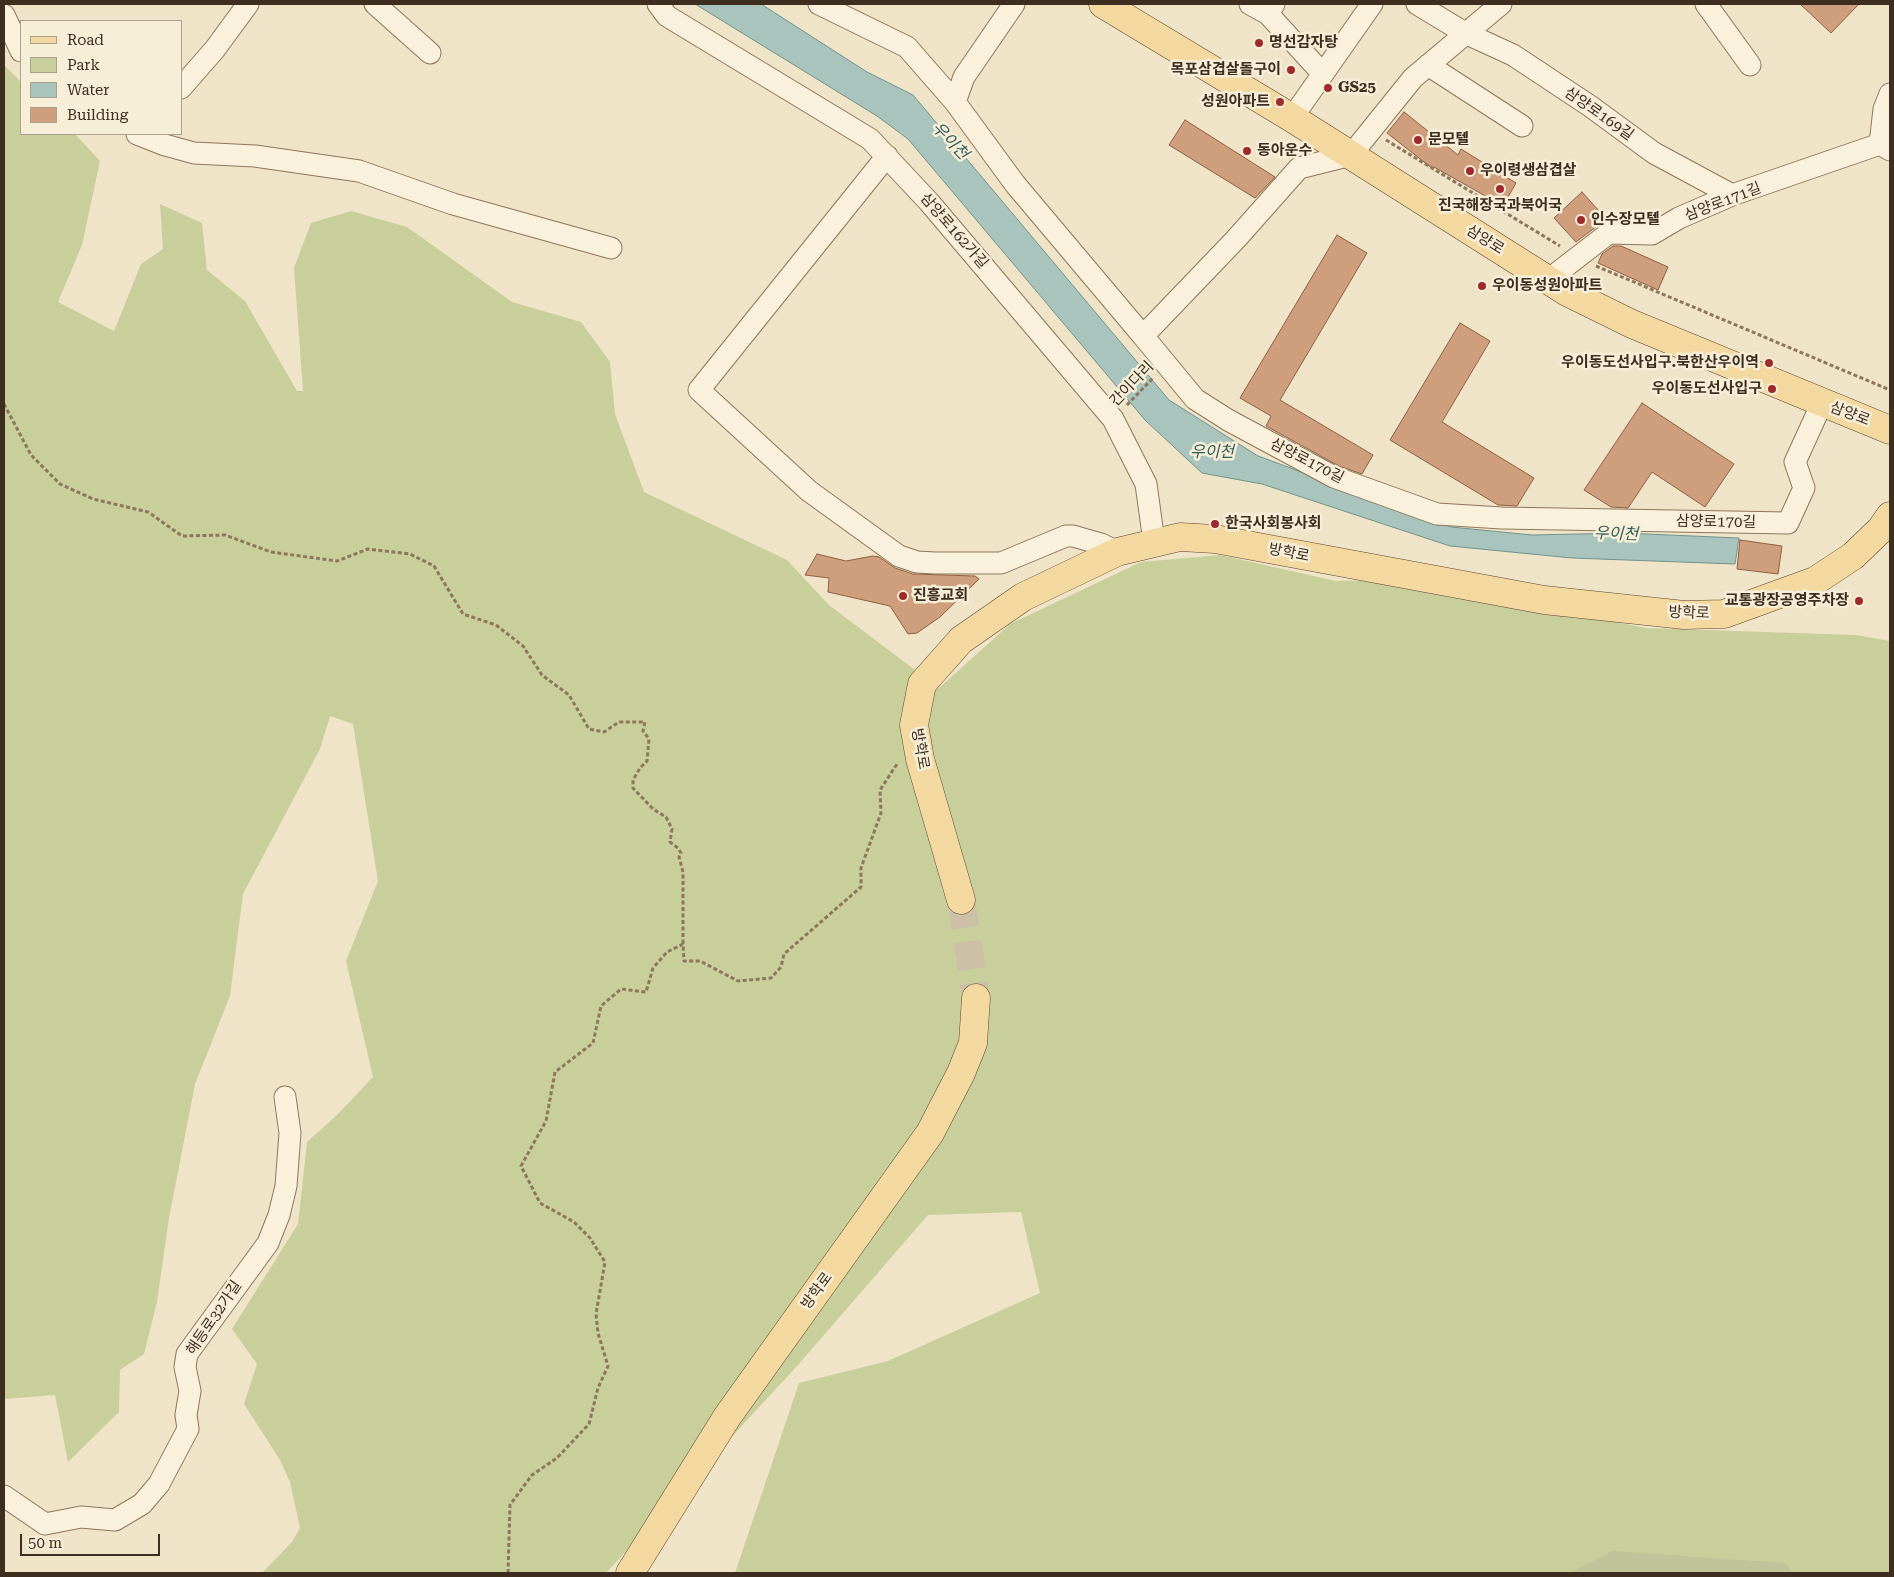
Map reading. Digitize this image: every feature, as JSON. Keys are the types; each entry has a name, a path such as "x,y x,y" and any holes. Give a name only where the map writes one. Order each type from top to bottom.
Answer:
{"main road":[{"name":"삼양로","path":"1104,4 1292,118 1567,292 1632,324 1890,430"},
{"name":"방학로","path":"961,900 920,759 914,725 922,684 961,640 1024,596 1117,552 1154,542 1180,538 1215,539 1544,600 1684,615 1724,614 1815,581 1853,556 1881,529 1890,516"},
{"name":"방학로","path":"630,1573 728,1417 930,1133 961,1073 973,1043 976,998"}],"street":[{"path":"182,87 215,49 248,4"},
{"path":"375,4 430,53"},
{"name":"삼양로162가길","path":"658,4 667,16 870,139 887,156 1052,344 1113,419 1146,484 1154,542"},
{"name":"삼양로170길","path":"819,4 908,47 955,102 1015,184 1195,399 1228,420 1334,478 1437,514 1502,518 1788,523 1804,488 1795,462 1822,403"},
{"path":"955,102 964,77 1014,4"},
{"path":"1292,118 1372,4"},
{"name":"삼양로169길","path":"1417,4 1465,33 1513,56 1590,106 1654,153 1732,195"},
{"path":"1143,336 1236,239 1299,168 1351,155 1413,78 1502,4"},
{"path":"1706,4 1750,65"},
{"path":"1264,7 1322,73"},
{"path":"4,15 20,49"},
{"path":"1428,65 1522,126"},
{"path":"1885,147 1884,109 1890,94"},
{"path":"142,135 194,153 297,160 359,171 453,204 611,248"},
{"name":"삼양로171길","path":"1548,280 1609,233 1652,234 1679,218 1732,195 1885,147"},
{"path":"887,156 699,390 809,491 899,556 917,562 935,564 1001,563 1066,536 1101,544 1117,552"},
{"name":"해등로32가길","path":"4,1496 45,1524 81,1517 115,1520 142,1504 159,1484 188,1428 186,1415 190,1391 185,1366 187,1354 200,1333 268,1243 279,1215 286,1186 290,1133 285,1097"}],"path":[{"path":"1370,131 1578,257 1613,275 1890,390"},
{"name":"간이다리","path":"1113,419 1167,364"},
{"path":"4,404 31,455 60,484 93,499 148,512 182,536 224,535 271,552 337,561 368,550 410,554 434,566 463,614 496,625 523,646 542,675 569,695 588,728 604,732 619,722 645,722 643,731 650,739 647,760 633,780 633,788 653,809 666,817 672,829 670,842 681,853 679,857 684,872 684,961 700,961 738,980 770,978 781,967 784,954 861,887 860,868 881,813 880,790 901,757"},
{"path":"508,1573 510,1505 532,1475 558,1458 589,1424 598,1388 608,1366 598,1333 596,1314 605,1262 590,1238 574,1222 540,1202 521,1166 546,1121 555,1072 592,1043 601,1006 621,989 646,992 653,968 667,952 683,944"}],"green space":[{"path":"4,65 20,81 20,135 76,135 100,161 82,245 58,302 114,331 141,264 163,249 160,204 202,223 207,270 245,301 297,391 303,391 294,268 311,223 351,211 407,227 512,302 581,322 610,362 615,414 644,492 787,560 829,605 939,688 1010,624 1141,562 1220,555 1336,581 1393,579 1646,628 1856,635 1890,641 1890,1573 735,1573 799,1383 888,1361 1040,1293 1021,1212 928,1215 798,1365 606,1573 262,1573 292,1542 300,1528 290,1482 280,1460 244,1404 257,1364 232,1329 298,1224 307,1142 337,1115 373,1077 346,961 378,881 353,724 330,716 320,749 243,894 230,996 195,1084 169,1218 157,1302 144,1354 120,1370 119,1412 68,1462 55,1395 4,1399"},
{"path":"1612,1551 1785,1563 1792,1573 1570,1573"}],"water":[{"name":"우이천","path":"695,4 761,4 867,72 913,95 1169,400 1258,456 1451,527 1532,535 1623,533 1739,538 1735,564 1572,558 1450,546 1262,484 1202,473 1145,420 908,139 877,116"}],"building":[{"path":"1800,4 1859,4 1831,33"},
{"path":"1404,112 1458,155 1461,149 1516,183 1503,206 1434,167 1433,169 1387,133"},
{"path":"1185,120 1275,177 1255,198 1169,145"},
{"name":"인수장모텔","path":"1582,192 1608,221 1601,223 1576,242 1554,218"},
{"path":"1337,235 1367,253 1280,400 1373,455 1362,474 1339,466 1266,426 1271,416 1240,398"},
{"path":"1613,246 1621,246 1668,267 1658,290 1598,263 1602,254"},
{"path":"1460,323 1490,341 1442,422 1534,478 1517,506 1498,505 1390,440"},
{"path":"1642,403 1734,464 1705,507 1652,472 1628,508 1611,507 1584,490"},
{"path":"1740,540 1782,546 1778,574 1737,569"},
{"name":"진흥교회","path":"817,554 846,561 873,556 879,557 895,568 913,574 975,576 979,579 940,617 917,633 908,634 890,606 828,592 829,578 805,575"}],"tunnel":[{"path":"961,900 976,998"}],"place":[{"name":"명선감자탕","path":"1259,43"},
{"name":"목포삼겹살돌구이","path":"1291,70"},
{"name":"GS25","path":"1328,88"},
{"name":"성원아파트","path":"1280,102"},
{"name":"문모텔","path":"1418,140"},
{"name":"동아운수","path":"1247,151"},
{"name":"우이령생삼겹살","path":"1470,171"},
{"name":"진국해장국과북어국","path":"1500,189"},
{"name":"인수장모텔","path":"1581,220"},
{"name":"우이동성원아파트","path":"1482,286"},
{"name":"우이동도선사입구.북한산우이역","path":"1769,363"},
{"name":"우이동도선사입구","path":"1772,389"},
{"name":"한국사회봉사회","path":"1215,524"},
{"name":"진흥교회","path":"903,596"},
{"name":"교통광장공영주차장","path":"1859,601"}]}
